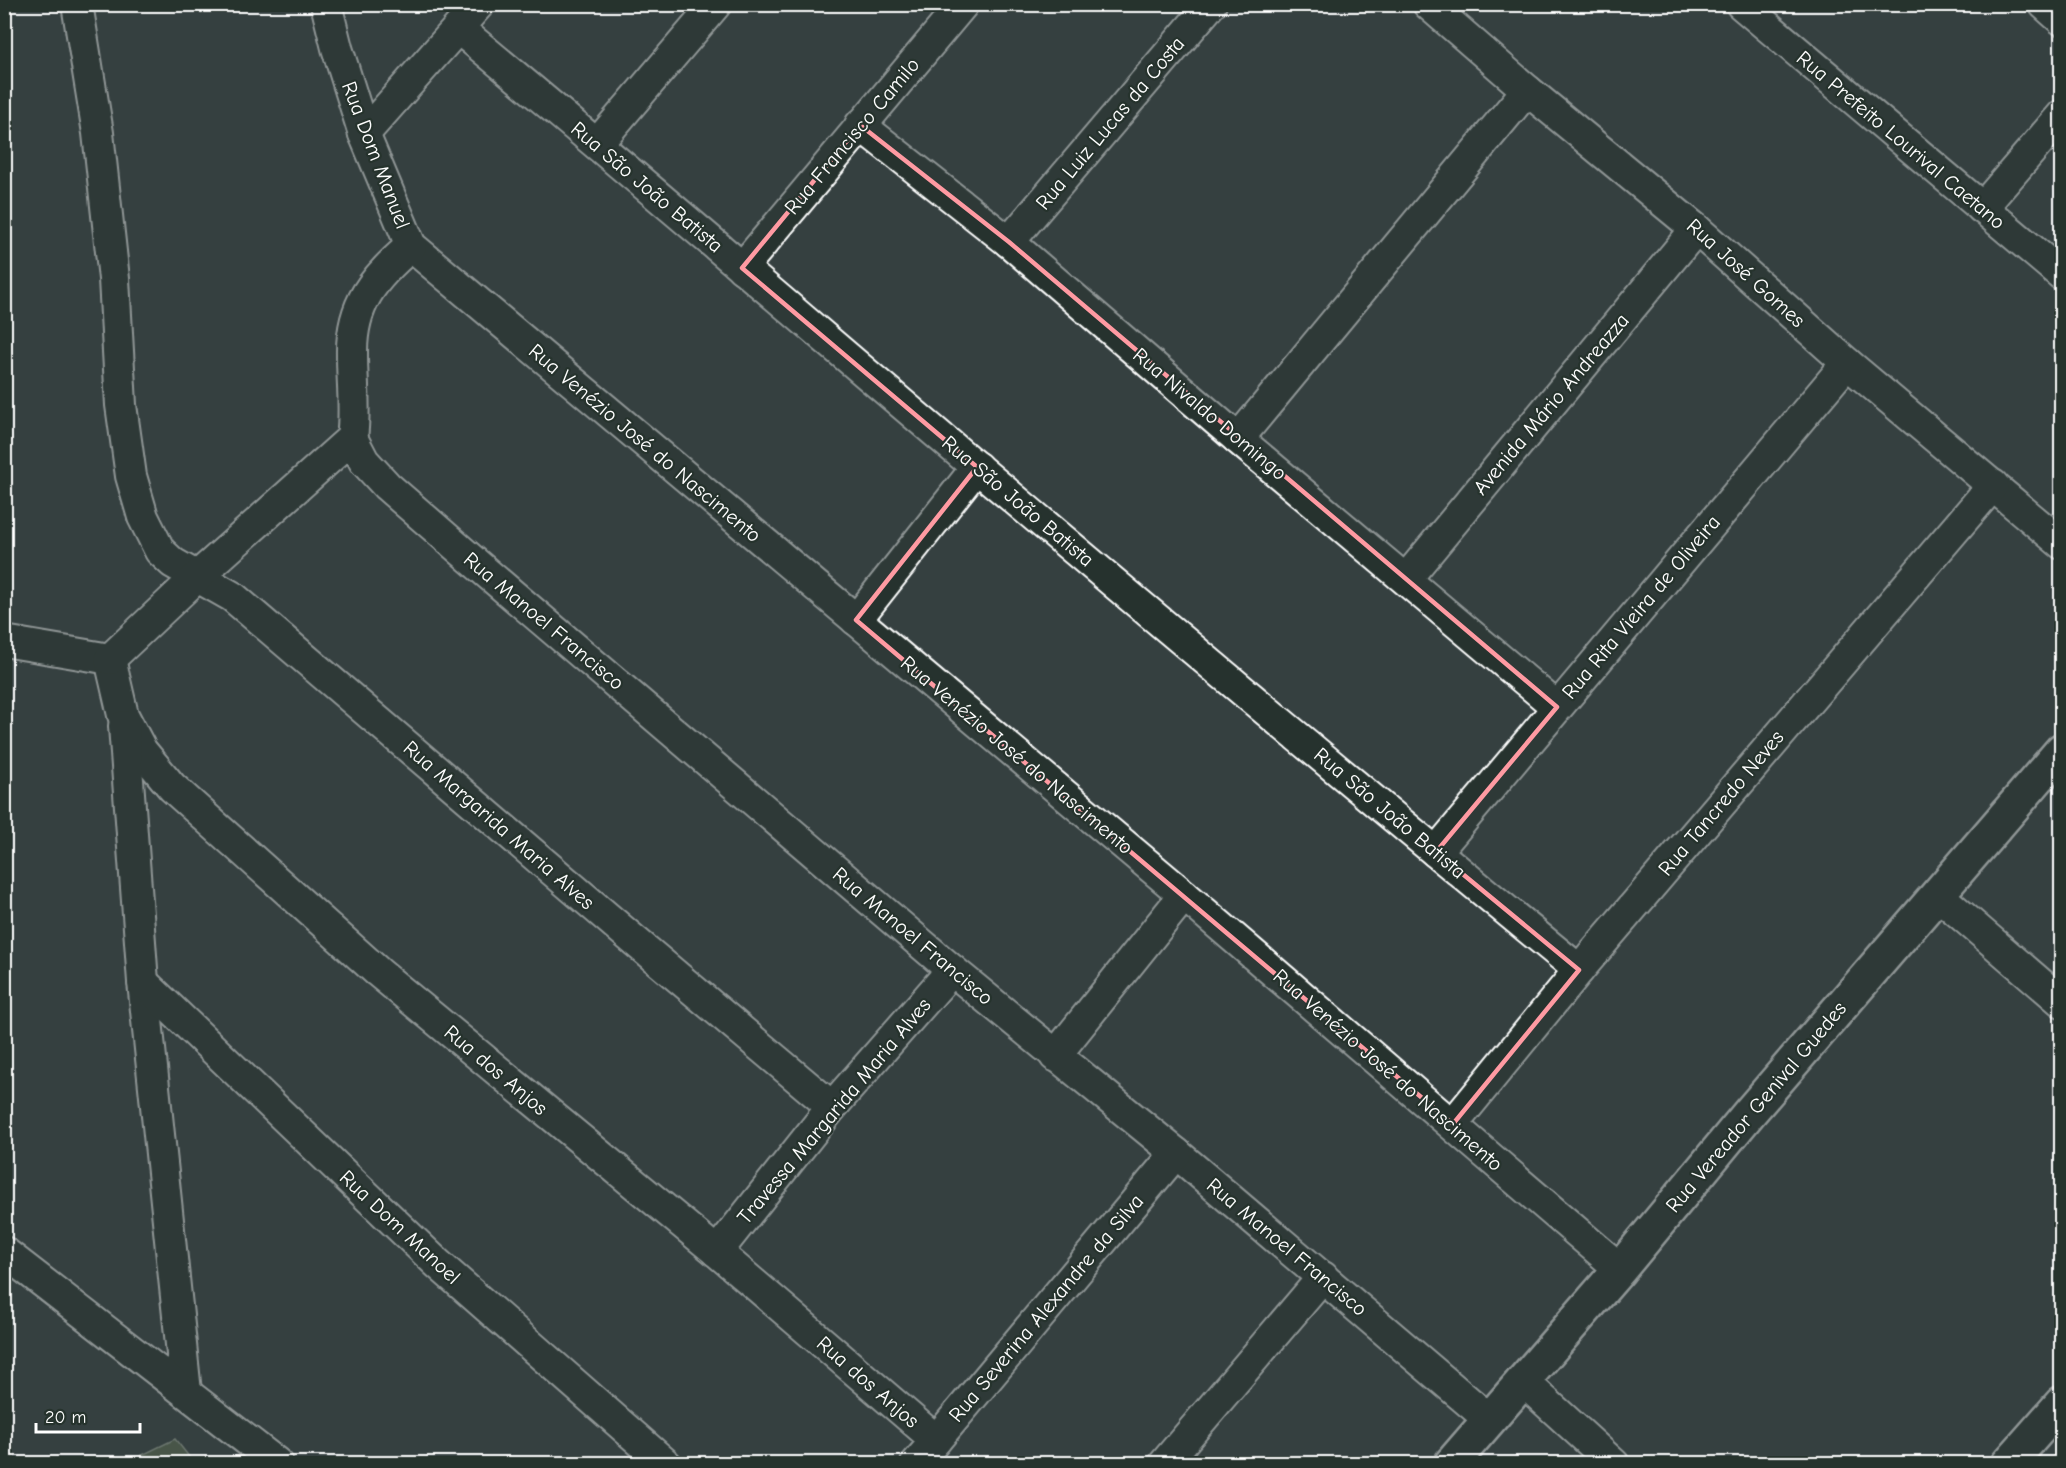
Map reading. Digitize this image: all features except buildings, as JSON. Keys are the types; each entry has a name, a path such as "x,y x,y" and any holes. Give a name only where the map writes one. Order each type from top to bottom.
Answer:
{"street":[{"name":"Rua Margarida Maria Alves","path":"78,4 98,133 114,279 121,405 131,476 143,517 160,551 173,563 234,597 832,1107"},
{"name":"Rua Dom Manuel","path":"326,4 364,134 411,246 379,275 357,311 351,355 355,418 352,438"},
{"path":"364,134 479,4"},
{"path":"597,144 716,4"},
{"name":"Rua Francisco Camilo","path":"742,268 963,4"},
{"name":"Rua Luiz Lucas da Costa","path":"1009,242 1211,4"},
{"name":"Rua José Gomes","path":"1428,4 1527,90 1696,229 1847,363 2061,544"},
{"name":"Rua Prefeito Lourival Caetano","path":"1741,4 2061,275"},
{"path":"2043,4 2061,20"},
{"name":"Rua São João Batista","path":"459,29 977,467 1579,970"},
{"path":"1238,439 1527,90"},
{"path":"1982,208 2061,115"},
{"name":"Rua Nivaldo Domingo","path":"861,125 1009,242 1238,439 1557,707"},
{"name":"Avenida Mário Andreazza","path":"1406,579 1696,229"},
{"name":"Rua Venézio José do Nascimento","path":"411,246 1184,895 1620,1269"},
{"name":"Rua Rita Vieira de Oliveira","path":"1436,852 1847,363"},
{"path":"4,641 110,659 198,576 352,438"},
{"name":"Rua Manoel Francisco","path":"352,438 364,460 395,493 952,970 1176,1153 1490,1420"},
{"path":"856,620 977,467"},
{"name":"Rua Tancredo Neves","path":"1452,1124 1579,970 1993,485"},
{"name":"Rua dos Anjos","path":"110,659 123,715 142,752 172,787 378,972 717,1252 936,1440"},
{"path":"123,715 143,982 186,1392"},
{"name":"Rua Vereador Genival Guedes","path":"1451,1464 1620,1269 1750,1112 2061,750"},
{"path":"1937,894 2061,1002"},
{"path":"1056,1056 1184,895"},
{"name":"Travessa Margarida Maria Alves","path":"717,1252 832,1107 952,970"},
{"name":"Rua Dom Manoel","path":"143,982 438,1264 666,1464"},
{"name":"Rua Severina Alexandre da Silva","path":"916,1464 1176,1153"},
{"path":"4,1252 278,1464"},
{"path":"1164,1464 1323,1277"},
{"path":"1523,1382 1614,1464"},
{"path":"2017,1461 2061,1403"}],"highlighted area":[{"path":"860,125 1009,242 1557,707 1436,852 1579,970 1453,1124 856,620 977,467 742,268"}],"green space":[{"path":"175,1439 194,1463 138,1463 136,1458"}]}
